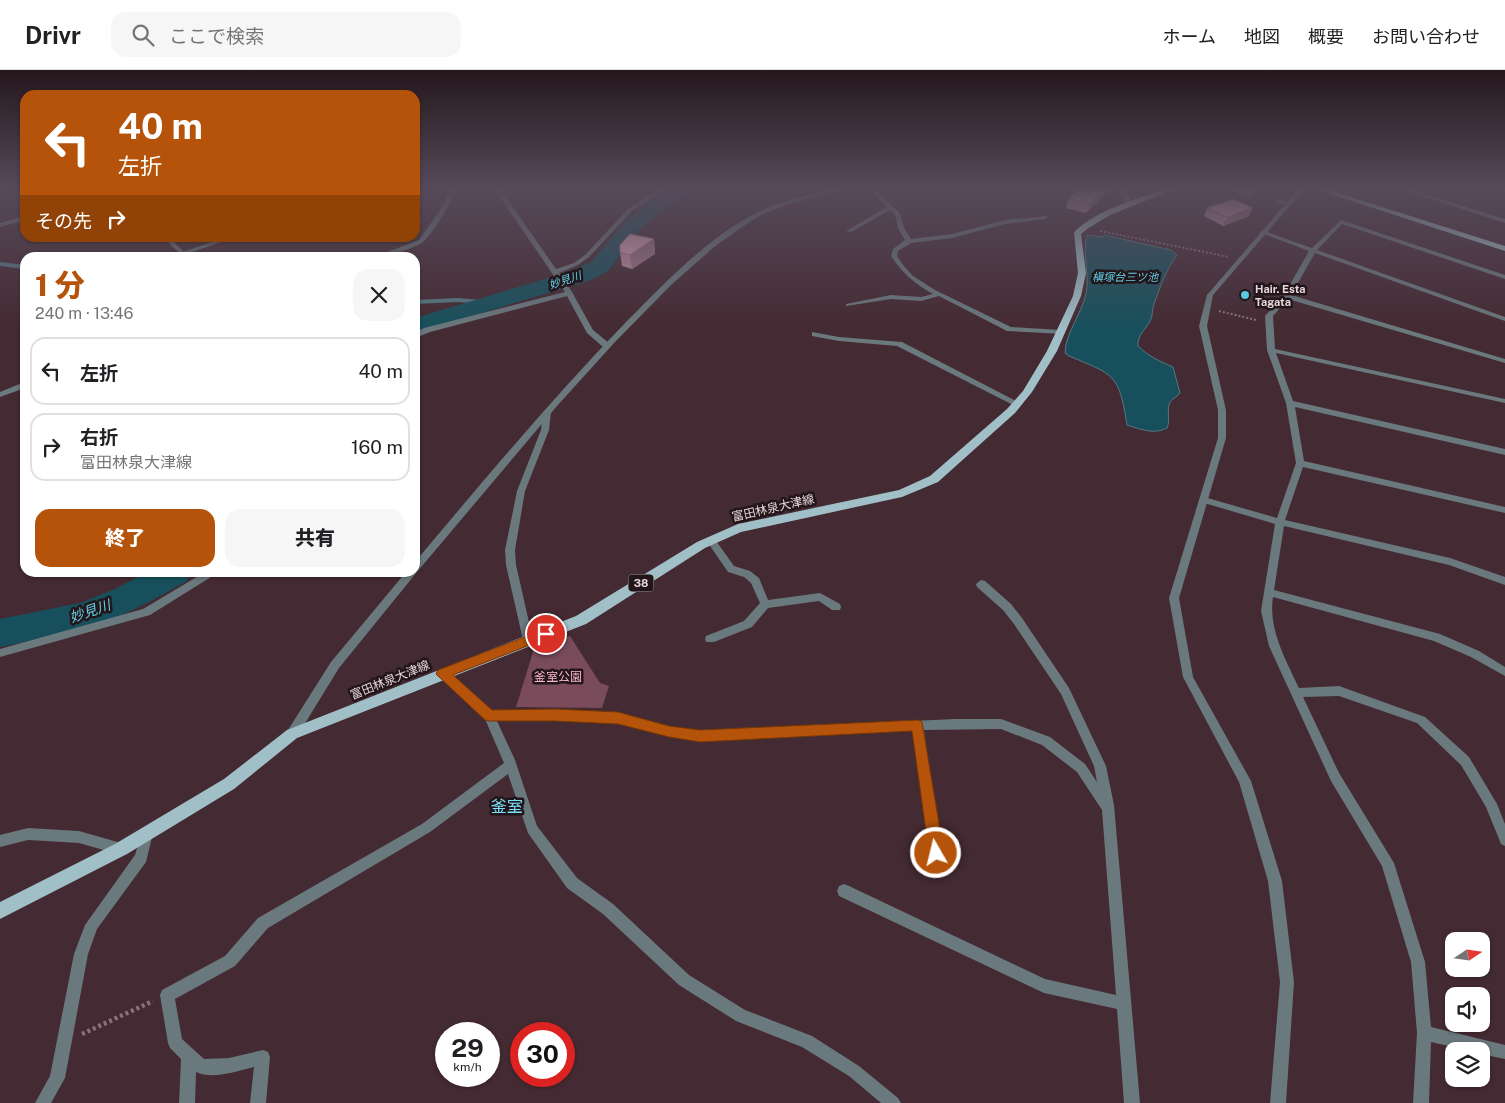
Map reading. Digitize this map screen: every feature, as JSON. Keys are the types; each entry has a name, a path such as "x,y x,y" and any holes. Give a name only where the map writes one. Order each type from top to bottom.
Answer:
{"main road":[{"name":"富田林泉大津線","path":"0,911 121,849 229,784 292,734 590,615 701,544 738,528 902,494 934,479 1018,404 1027,392 1078,296 1082,273 1077,235"},
{"path":"1462,235 1505,249"}],"street":[{"path":"529,235 569,292 590,331 606,345"},
{"path":"555,272 576,264 587,256 606,235"},
{"path":"420,563 606,345 706,250 726,235"},
{"path":"905,235 909,241"},
{"path":"955,235 909,241 896,250 894,256 911,277 940,294 1010,329 1060,332"},
{"path":"1259,235 1210,295 1203,326 1222,410 1222,438 1174,598 1188,677 1246,781 1275,881 1287,982 1278,1103"},
{"path":"1271,235 1505,319"},
{"path":"1328,235 1313,250 1287,296 1268,316 1270,350 1290,403 1300,463 1280,522 1266,611 1274,646 1295,693 1336,777 1388,863 1418,962 1424,1033 1422,1103"},
{"path":"1380,235 1505,278"},
{"path":"171,242 181,252"},
{"path":"185,252 217,242"},
{"path":"390,252 416,242"},
{"path":"420,334 569,292"},
{"path":"848,305 891,297 921,299 940,294"},
{"path":"1287,296 1505,361"},
{"path":"815,334 839,339 899,344 1018,404"},
{"path":"1270,350 1505,400"},
{"path":"0,395 20,387"},
{"path":"1290,403 1505,452"},
{"path":"528,640 511,565 510,550 521,491 545,430 547,412"},
{"path":"1300,463 1505,510"},
{"path":"1204,500 1280,522 1450,562 1505,581"},
{"path":"711,540 731,569 747,574 755,581 765,604"},
{"path":"0,653 146,612 206,577"},
{"path":"292,734 335,665 408,577"},
{"path":"981,584 1007,607 1018,621 1065,691 1100,766 1108,809 1132,1103"},
{"path":"1269,592 1436,637 1475,654 1505,672"},
{"path":"710,639 748,624 765,604 820,597 836,607"},
{"path":"442,674 489,716 510,765 532,829 572,884 608,908 684,980 740,1016 807,1041 854,1071 894,1103"},
{"path":"1295,693 1339,691 1421,720 1465,762 1491,804 1505,840"},
{"path":"489,716 555,715 618,718 669,732 700,736 1002,724 1046,741 1081,768 1108,809"},
{"path":"918,726 936,853"},
{"path":"258,1103 263,1057 229,1066 200,1067 175,1043 167,995 230,961 263,923 426,828 510,765"},
{"path":"43,1103 57,1078 81,954 92,925 140,858 147,833"},
{"path":"0,841 28,834 79,837 121,849"},
{"path":"844,891 1044,986 1125,1004"},
{"path":"1424,1033 1505,1052"},
{"path":"187,1103 189,1056"}],"path":[{"path":"1119,235 1240,260"},
{"path":"1207,308 1269,324"},
{"path":"65,1042 167,995"}],"green space":[{"name":"釜室公園","path":"570,636 600,683 609,686 602,708 516,707 534,649"}],"water":[{"name":"槇塚台三ツ池","path":"1087,235 1103,237 1105,235 1171,250 1177,255 1164,279 1153,306 1151,319 1138,342 1138,346 1146,353 1173,367 1180,393 1170,402 1167,428 1147,431 1127,425 1121,395 1112,378 1096,367 1065,353 1068,339 1086,294"}],"building":[{"path":"629,235 654,239 630,255 620,252 620,245"}],"waterway":[{"name":"妙見川","path":"420,324 583,275 600,266 625,235"},
{"path":"0,264 20,266"},
{"path":"420,302 458,300 491,303"},
{"name":"妙見川","path":"0,633 89,614 127,598 166,577"}],"place":[{"name":"Hair. Esta Tagata","path":"1245,295"}],"district":[{"name":"釜室","path":"507,806"}],"route":[{"path":"546,634 442,674 489,716 555,715 618,718 669,732 700,736 918,726 936,853"}]}
